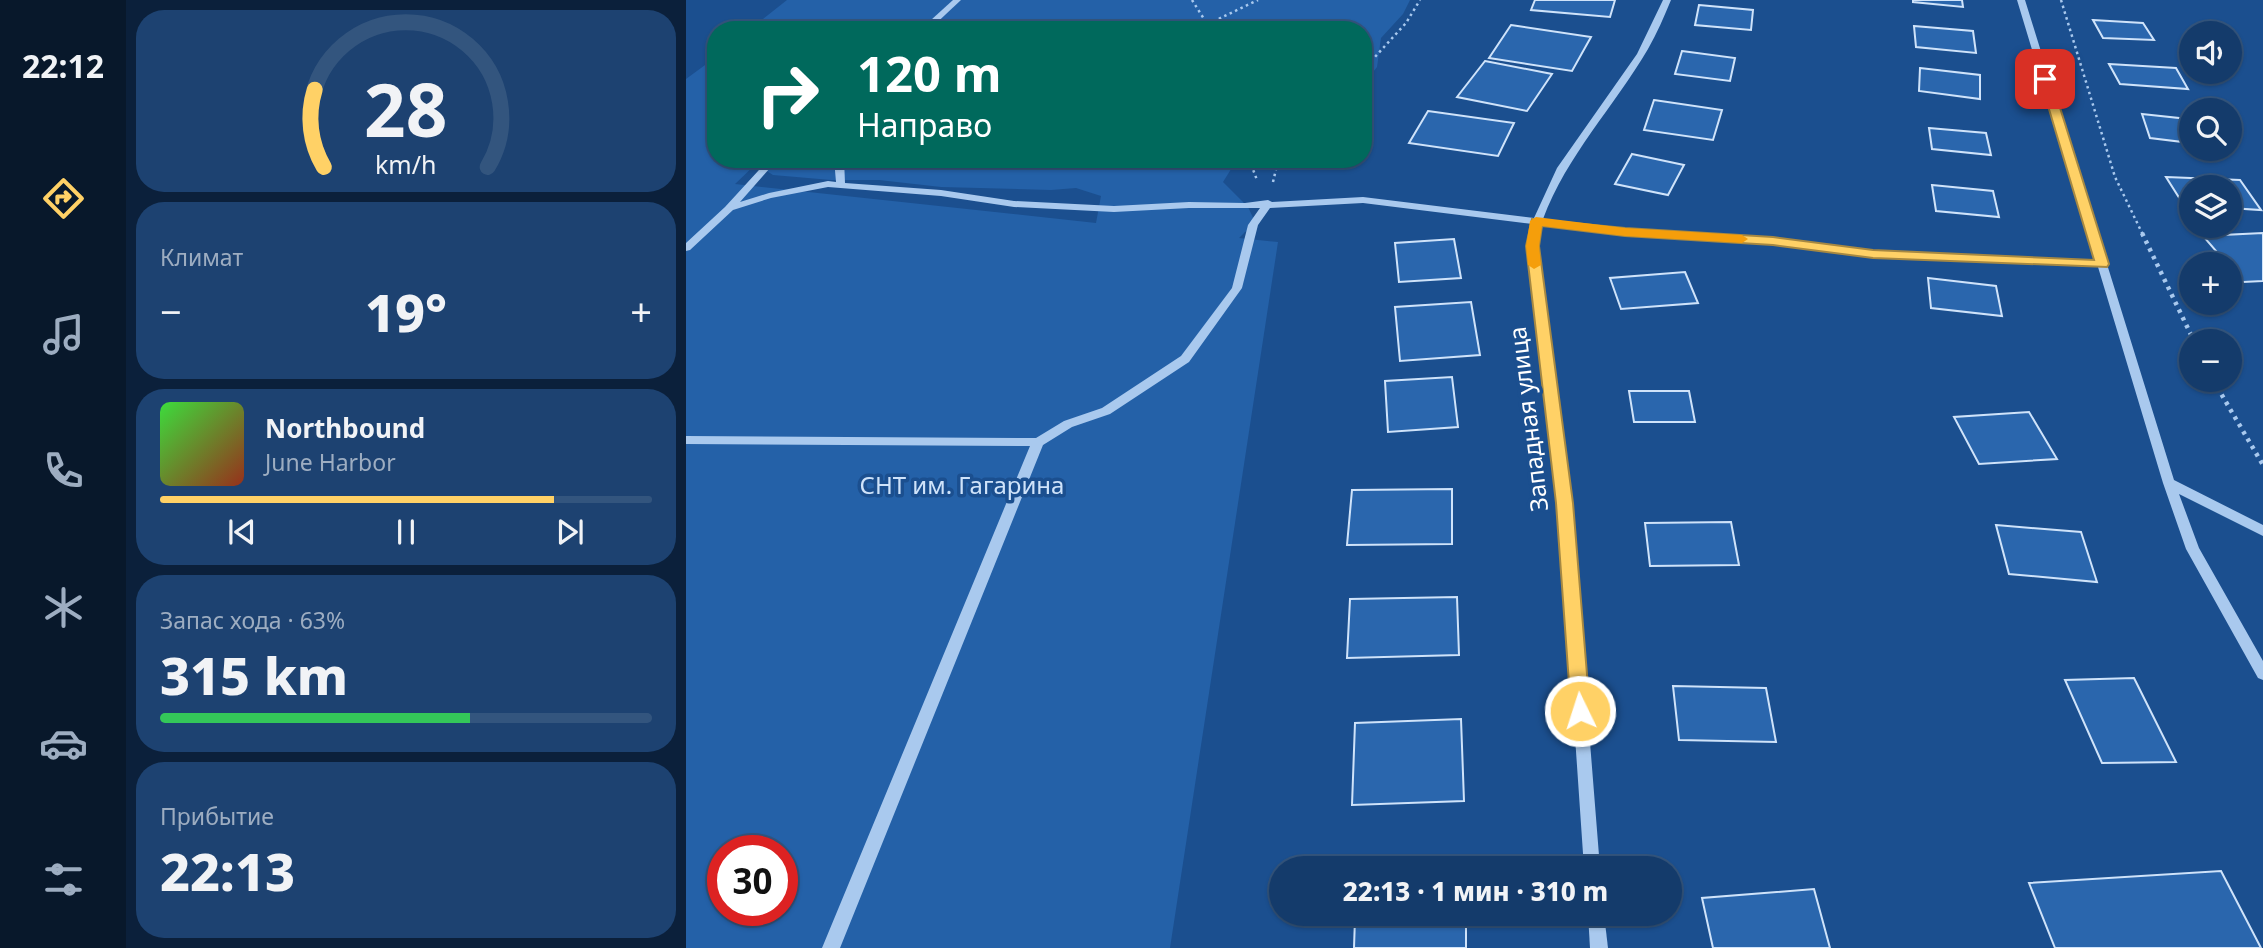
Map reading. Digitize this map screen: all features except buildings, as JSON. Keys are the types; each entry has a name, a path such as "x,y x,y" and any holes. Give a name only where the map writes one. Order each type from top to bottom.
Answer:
{"street":[{"path":"934,21 957,0"},
{"name":"Западная улица","path":"1591,856 1564,503 1532,246 1536,221 1567,158 1642,53 1667,0"},
{"path":"2021,0 2169,483 2193,549 2263,674"},
{"path":"686,248 730,208 766,168"},
{"path":"730,208 769,196 828,184 941,193 1014,204 1114,208 1245,206 1363,200 1625,232 1773,241 1873,254 2102,264"},
{"path":"686,440 1038,442 1068,424 1106,411 1185,359 1237,288 1253,225 1268,203"},
{"path":"831,948 1038,442"},
{"path":"2169,483 2263,531"},
{"path":"1597,926 1599,948"}],"lane":[{"path":"840,168 841,185"}],"path":[{"path":"1192,0 1206,21"},
{"path":"1214,21 1258,0"},
{"path":"1372,60 1406,23 1420,0"},
{"path":"2061,0 2115,177 2188,329"},
{"path":"2220,392 2263,465"}],"green space":[{"path":"787,0 1410,0 1403,14 1381,38 1377,67 1372,73 1372,21 760,21"},
{"name":"СНТ им. Гагарина","path":"707,64 707,168 752,168 735,184 1096,223 1101,196 1076,188 1051,190 941,187 879,180 831,180 773,175 762,168 1232,168 1223,182 1248,207 1257,226 1239,238 1278,242 1170,948 686,948 686,79"}],"slow traffic":[{"path":"1534,265 1532,246 1536,221 1625,232 1742,239"}],"route":[{"path":"1580,711 1564,503 1532,246 1536,221 1625,232 1773,241 1873,254 2102,264 2045,79"}]}
